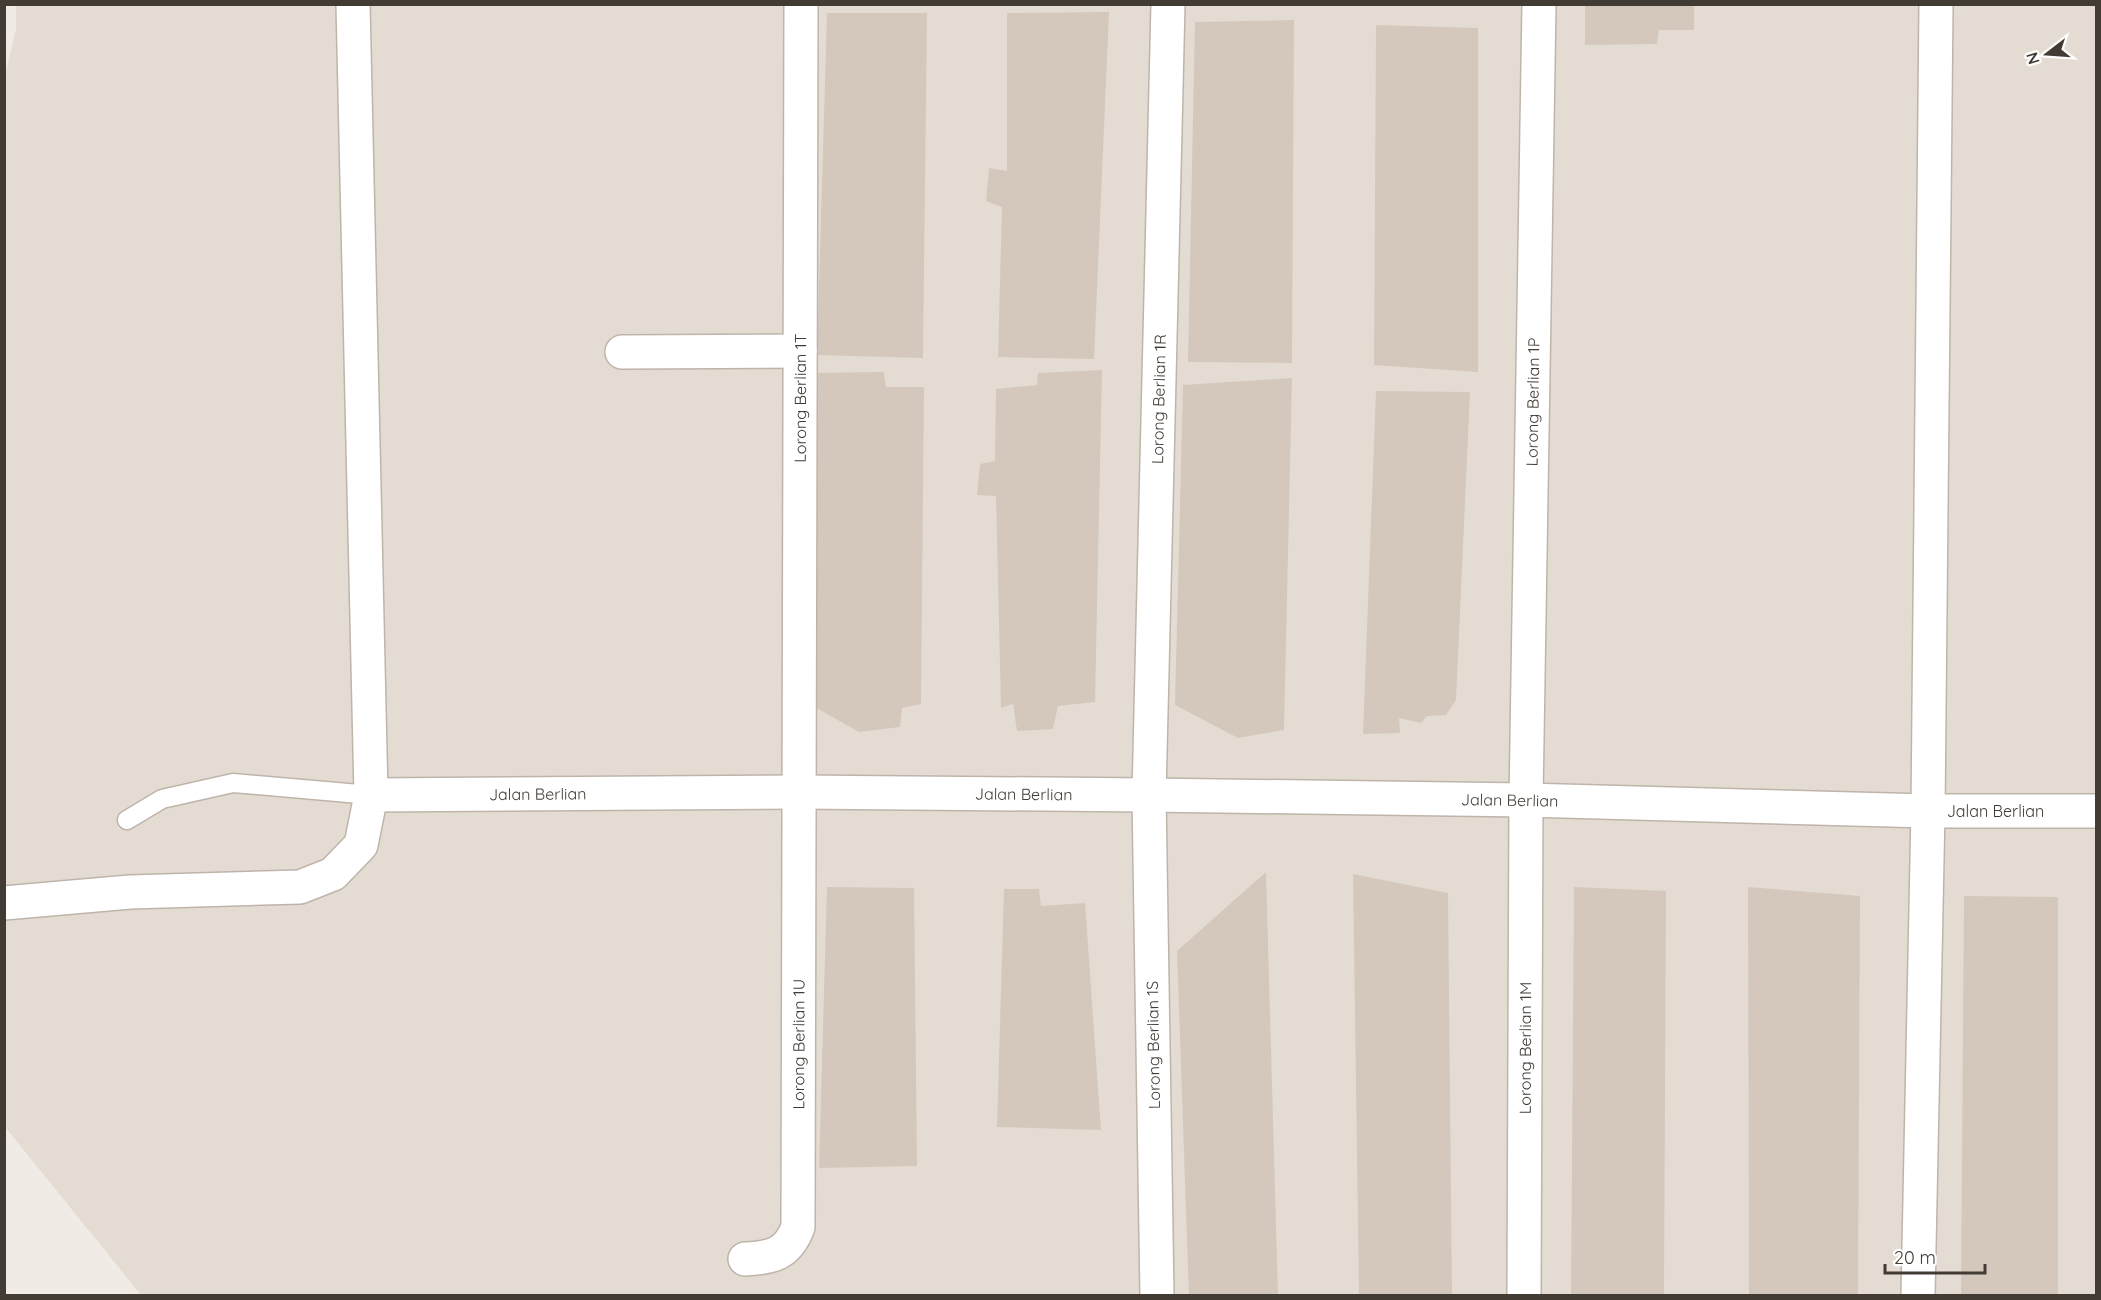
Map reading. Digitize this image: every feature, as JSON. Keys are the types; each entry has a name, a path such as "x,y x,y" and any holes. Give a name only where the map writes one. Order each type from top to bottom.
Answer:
{"street":[{"path":"4,903 130,892 300,887 333,874 361,845 371,795 353,4"},
{"name":"Lorong Berlian 1T","path":"799,792 801,4"},
{"name":"Lorong Berlian 1R","path":"1149,795 1168,4"},
{"name":"Lorong Berlian 1P","path":"1526,800 1539,4"},
{"path":"1918,1296 1928,811 1936,4"},
{"path":"622,351 801,351"},
{"name":"Jalan Berlian","path":"371,795 799,792 1149,795 1526,800 1928,811 2097,811"},
{"name":"Lorong Berlian 1U","path":"745,1259 775,1256 788,1246 798,1227 799,792"},
{"name":"Lorong Berlian 1S","path":"1149,795 1157,1296"},
{"name":"Lorong Berlian 1M","path":"1524,1296 1526,800"}],"lane":[{"path":"127,820 162,800 233,783 371,795"}],"shaded area":[{"path":"16,5 2096,5 2096,1295 141,1295 5,1127 4,80 16,29"}],"building":[{"path":"1585,4 1694,4 1694,30 1659,30 1657,44 1585,45"},
{"path":"1109,12 1094,359 998,357 1002,207 986,201 989,168 1007,171 1007,13"},
{"path":"827,13 927,13 923,358 817,355"},
{"path":"1294,20 1292,363 1188,362 1195,22"},
{"path":"1376,25 1478,28 1478,372 1374,365"},
{"path":"1102,370 1095,702 1058,706 1053,729 1017,731 1013,704 1001,708 996,496 977,495 980,464 995,461 996,389 1037,385 1038,373"},
{"path":"884,372 886,387 924,387 921,704 902,708 900,727 859,732 811,705 805,373"},
{"path":"1292,378 1284,730 1238,738 1175,705 1183,385"},
{"path":"1376,391 1470,392 1456,700 1446,715 1427,716 1421,723 1399,718 1400,733 1363,734"},
{"path":"1266,872 1278,1296 1189,1296 1177,951"},
{"path":"1353,874 1448,893 1452,1296 1359,1296"},
{"path":"827,887 914,888 917,1166 819,1168"},
{"path":"1574,887 1666,891 1664,1296 1571,1296"},
{"path":"1748,887 1860,896 1858,1296 1749,1296"},
{"path":"1004,889 1039,889 1041,906 1085,903 1101,1130 997,1127"},
{"path":"1964,896 2058,897 2058,1296 1961,1296"}]}
